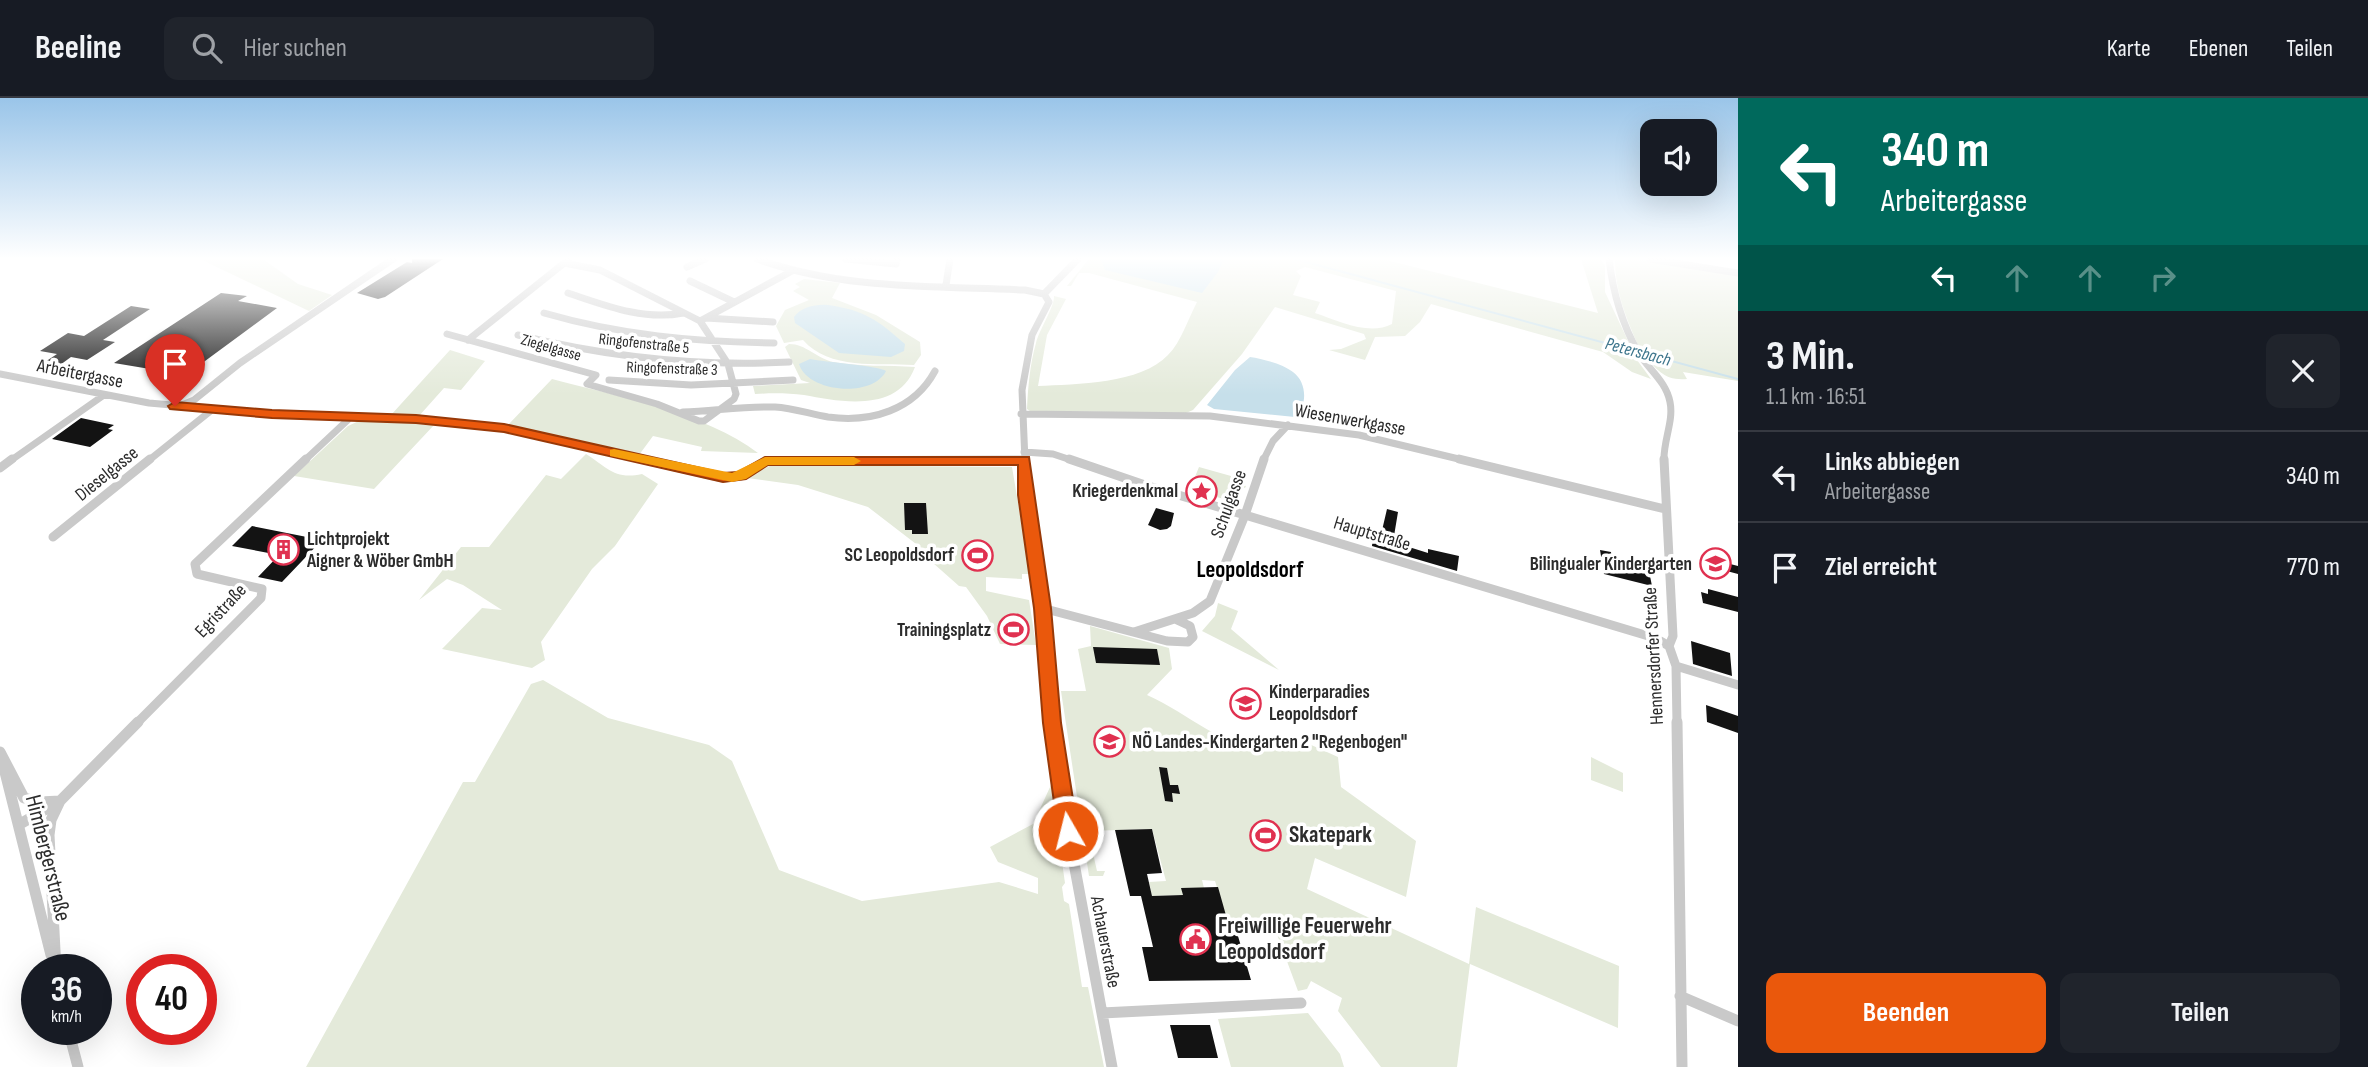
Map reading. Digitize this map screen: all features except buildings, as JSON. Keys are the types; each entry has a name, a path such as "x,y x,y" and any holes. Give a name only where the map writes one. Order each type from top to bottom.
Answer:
{"street":[{"path":"175,406 194,400 240,363 326,304"},
{"path":"468,340 513,304"},
{"path":"604,304 672,317 684,313"},
{"path":"667,304 702,319 773,322"},
{"path":"702,319 730,304"},
{"name":"Achauerstraße","path":"1048,304 1035,326 1028,349 1022,390 1026,495 1042,608 1052,723 1077,884 1112,1067"},
{"name":"Hennersdorfer Straße","path":"1617,304 1637,351 1658,376 1670,400 1671,414 1664,453 1665,509 1673,636 1669,646 1676,666 1682,1067"},
{"path":"544,313 617,331 715,343 774,343"},
{"path":"702,319 728,364 734,385 734,399 718,411"},
{"name":"Ziegelgasse","path":"447,334 596,375 587,384 704,421 718,411"},
{"name":"Ringofenstraße 5","path":"518,335 583,351 635,359 728,364 789,362"},
{"path":"678,412 778,407 839,418 875,415 914,401 926,389 935,371"},
{"name":"Arbeitergasse","path":"0,374 175,406 504,428 723,478 741,476 765,461 1024,457"},
{"name":"Ringofenstraße 3","path":"609,380 734,385 793,380"},
{"path":"0,468 104,395"},
{"name":"Dieselgasse","path":"53,537 214,410"},
{"name":"Wiesenwerkgasse","path":"1021,414 1210,416 1359,435 1665,509"},
{"name":"Egristraße","path":"20,824 60,801 261,598 262,589 197,574 195,564 352,416"},
{"name":"Schulgasse","path":"1133,632 1203,609 1210,601 1264,458 1273,441 1288,425"},
{"name":"Hauptstraße","path":"1024,457 1063,458 1655,638 1669,646"},
{"path":"1042,608 1167,641 1184,643 1193,637 1189,625 1173,619"},
{"path":"1161,624 1161,633 1167,641"},
{"path":"1676,666 1738,685"},
{"path":"0,755 24,798 40,803 60,801"},
{"name":"Himbergerstraße","path":"0,755 20,824 51,954"},
{"path":"54,954 49,835 51,820 60,801"},
{"path":"1680,996 1738,1021"},
{"path":"1102,1013 1301,1003"},
{"path":"72,1045 78,1067"}],"green space":[{"path":"295,304 319,304 309,311"},
{"path":"799,304 848,304 876,315 920,342 921,355 914,365 855,363 826,356 803,340 784,343 776,326 785,310"},
{"path":"1052,304 1063,304 1047,335 1038,386 1107,381 1142,372 1168,355 1196,304 1319,304 1315,313 1354,326 1374,328 1392,324 1394,304 1431,304 1420,322 1405,336 1375,337 1365,360 1329,350 1341,349 1366,339 1364,334 1275,307 1242,354 1193,410 1186,413 1027,409 1032,359"},
{"path":"1432,304 1563,304 1598,313 1595,304 1611,304 1637,360 1651,379 1632,372 1603,352"},
{"path":"1623,304 1738,304 1738,381 1683,372 1687,379 1667,376 1644,355 1648,349 1639,347"},
{"path":"789,344 801,346 833,362 915,367 907,382 896,392 867,401 792,394 755,394 753,386 810,383 801,380 785,347"},
{"path":"450,350 485,361 461,390 444,388 419,416 391,415"},
{"path":"552,379 687,416 737,439 758,453 701,451 702,447 653,436 639,455 508,425"},
{"path":"361,420 435,424 374,489 294,476 348,426"},
{"path":"586,454 618,474 642,474 658,484 615,546 592,569 541,642 545,660 532,668 442,649 482,608 502,610 463,585 447,579 419,600 461,547 489,547 546,475 561,479"},
{"name":"SC Leopoldsdorf","path":"771,465 1012,467 1030,574 1022,574 1022,579 986,577 986,591 1029,600 1036,645 1000,644 987,616 966,587 959,586 933,563 920,547 868,507 798,485 747,478"},
{"path":"1199,467 1231,476 1230,481 1246,486 1238,486 1233,502 1204,493 1204,490 1190,489"},
{"path":"1218,603 1238,611 1231,629 1279,670 1202,631 1215,616"},
{"path":"1090,626 1169,648 1172,669 1147,695 1213,733 1246,746 1264,748 1284,747 1289,735 1338,757 1341,787 1416,841 1406,897 1315,858 1307,889 1469,964 1476,907 1619,966 1618,1028 1470,964 1457,1067 1381,1067 1338,1011 1342,998 1311,981 1307,989 1298,991 1275,929 1237,931 1235,926 1229,926 1215,881 1202,880 1204,888 1182,888 1183,895 1152,896 1149,882 1166,881 1152,829 1088,831 1097,871 1105,871 1103,876 1089,876 1061,691 1086,691 1078,649 1091,646"},
{"path":"543,680 608,718 709,745 732,761 779,870 862,901 999,882 1038,894 1038,878 998,862 990,847 1033,824 1051,785 1065,883 1062,887 1064,901 1069,904 1082,987 1088,987 1104,1067 306,1067 463,782 475,782 531,684"},
{"path":"1591,757 1623,773 1623,792 1591,780"},
{"path":"1308,1013 1340,1054 1344,1067 1231,1067 1218,1019"}],"water":[{"path":"828,305 861,313 878,322 905,344 904,351 891,357 839,353 795,323 794,317 801,311"},
{"path":"1250,357 1278,364 1298,376 1304,401 1295,417 1214,409 1207,405 1235,370"},
{"path":"810,359 886,371 879,380 868,385 855,388 827,386 805,374 799,364"}],"waterway":[{"name":"Petersbach","path":"1462,304 1738,379"}],"slow traffic":[{"path":"614,453 723,478 741,476 765,461 854,461"}],"place":[{"name":"Kriegerdenkmal","path":"1201,491"},
{"name":"Lichtprojekt Aigner & Wöber GmbH","path":"284,550"},
{"name":"SC Leopoldsdorf","path":"977,555"},
{"name":"Bilingualer Kindergarten","path":"1715,564"},
{"name":"Trainingsplatz","path":"1014,630"},
{"name":"Kinderparadies Leopoldsdorf","path":"1246,703"},
{"name":"NÖ Landes-Kindergarten 2 \"Regenbogen\"","path":"1109,742"},
{"name":"Skatepark","path":"1266,835"},
{"name":"Freiwillige Feuerwehr Leopoldsdorf","path":"1195,939"}],"district":[{"name":"Leopoldsdorf","path":"1250,570"}],"route":[{"path":"175,406 272,414 416,419 504,428 723,478 741,476 765,461 1024,460 1026,495 1042,608 1052,723 1068,831"}]}
